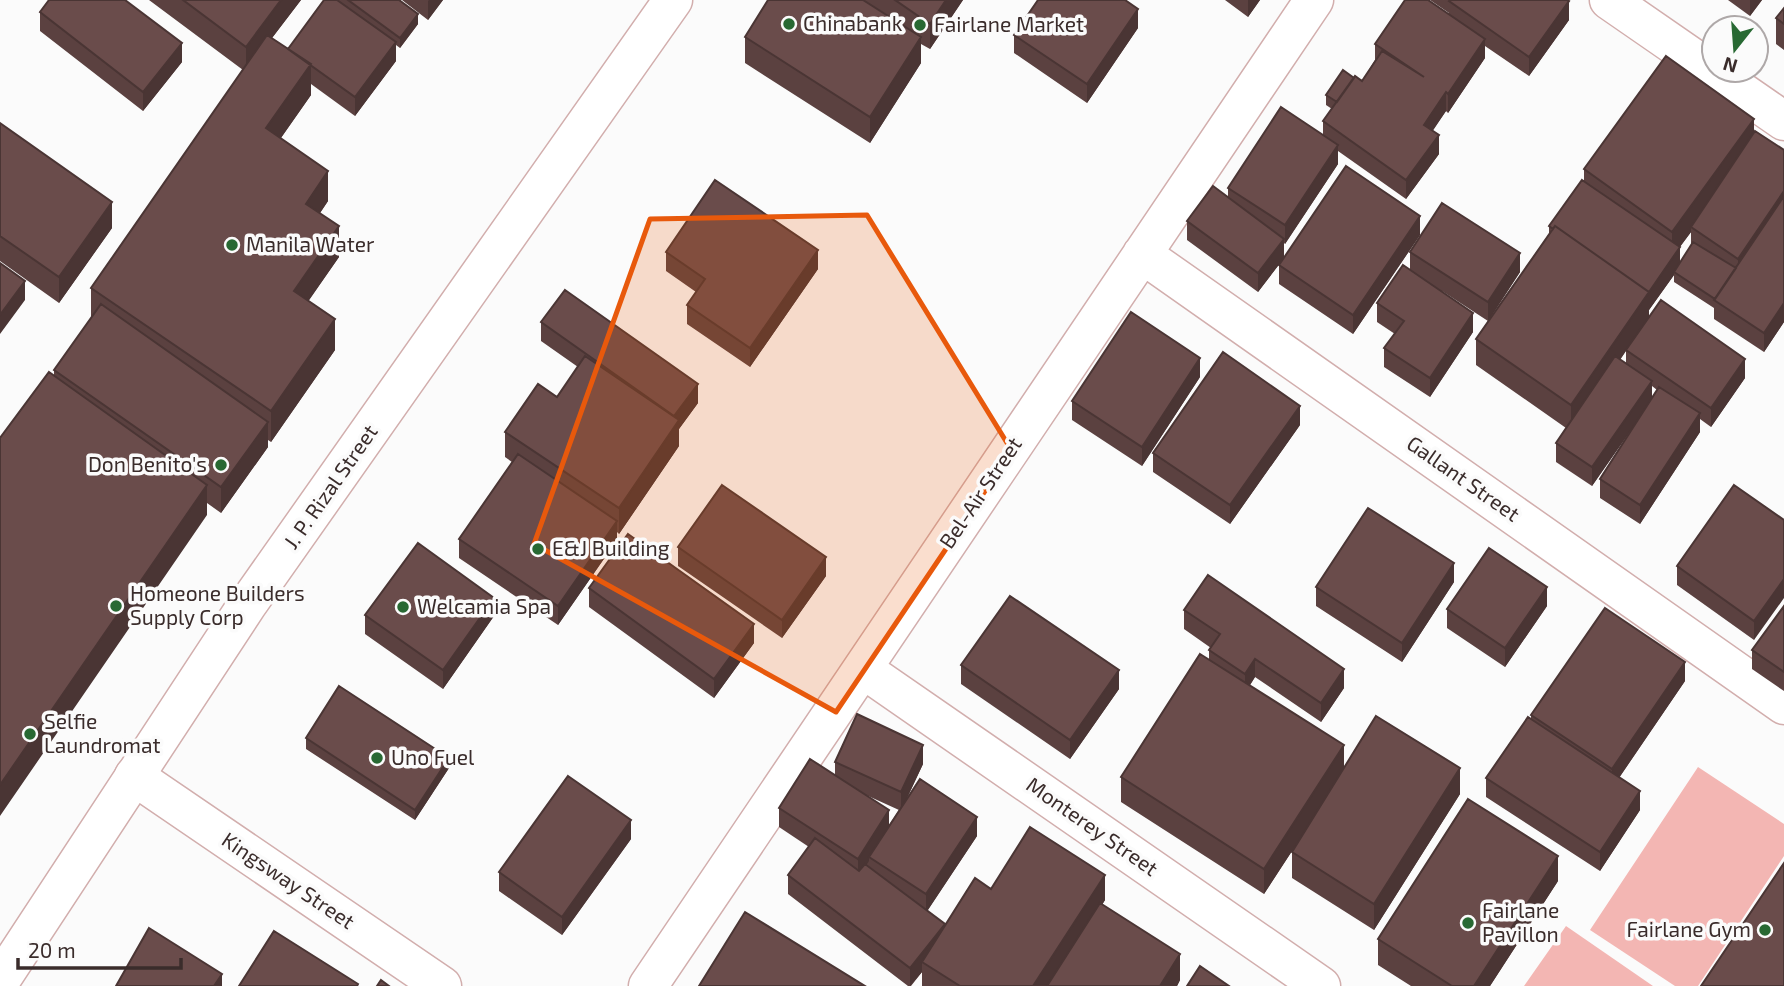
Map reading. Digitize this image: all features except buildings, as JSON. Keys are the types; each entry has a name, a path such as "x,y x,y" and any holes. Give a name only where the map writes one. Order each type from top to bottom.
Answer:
{"street":[{"name":"J. P. Rizal Street","path":"0,981 247,605 673,0"},
{"name":"Bel-Air Street","path":"648,986 1314,0"},
{"path":"1609,0 1784,121"},
{"name":"Gallant Street","path":"1142,254 1784,705"},
{"name":"Monterey Street","path":"863,669 1321,986"},
{"name":"Kingsway Street","path":"134,776 442,986"}],"highlighted area":[{"path":"867,215 1012,451 836,712 534,544 650,219"}],"shaded area":[{"path":"1698,767 1784,824 1784,856 1698,986 1675,986 1590,930"},
{"path":"1566,926 1653,986 1524,986"}],"place":[{"name":"Chinabank","path":"789,24"},
{"name":"Fairlane Market","path":"920,25"},
{"name":"Manila Water","path":"232,245"},
{"name":"Don Benito's","path":"221,465"},
{"name":"E&J Building","path":"538,549"},
{"name":"Homeone Builders Supply Corp","path":"116,606"},
{"name":"Welcamia Spa","path":"403,607"},
{"name":"Selfie Laundromat","path":"30,734"},
{"name":"Uno Fuel","path":"377,758"},
{"name":"Fairlane Pavillon","path":"1468,923"},
{"name":"Fairlane Gym","path":"1765,930"}]}
